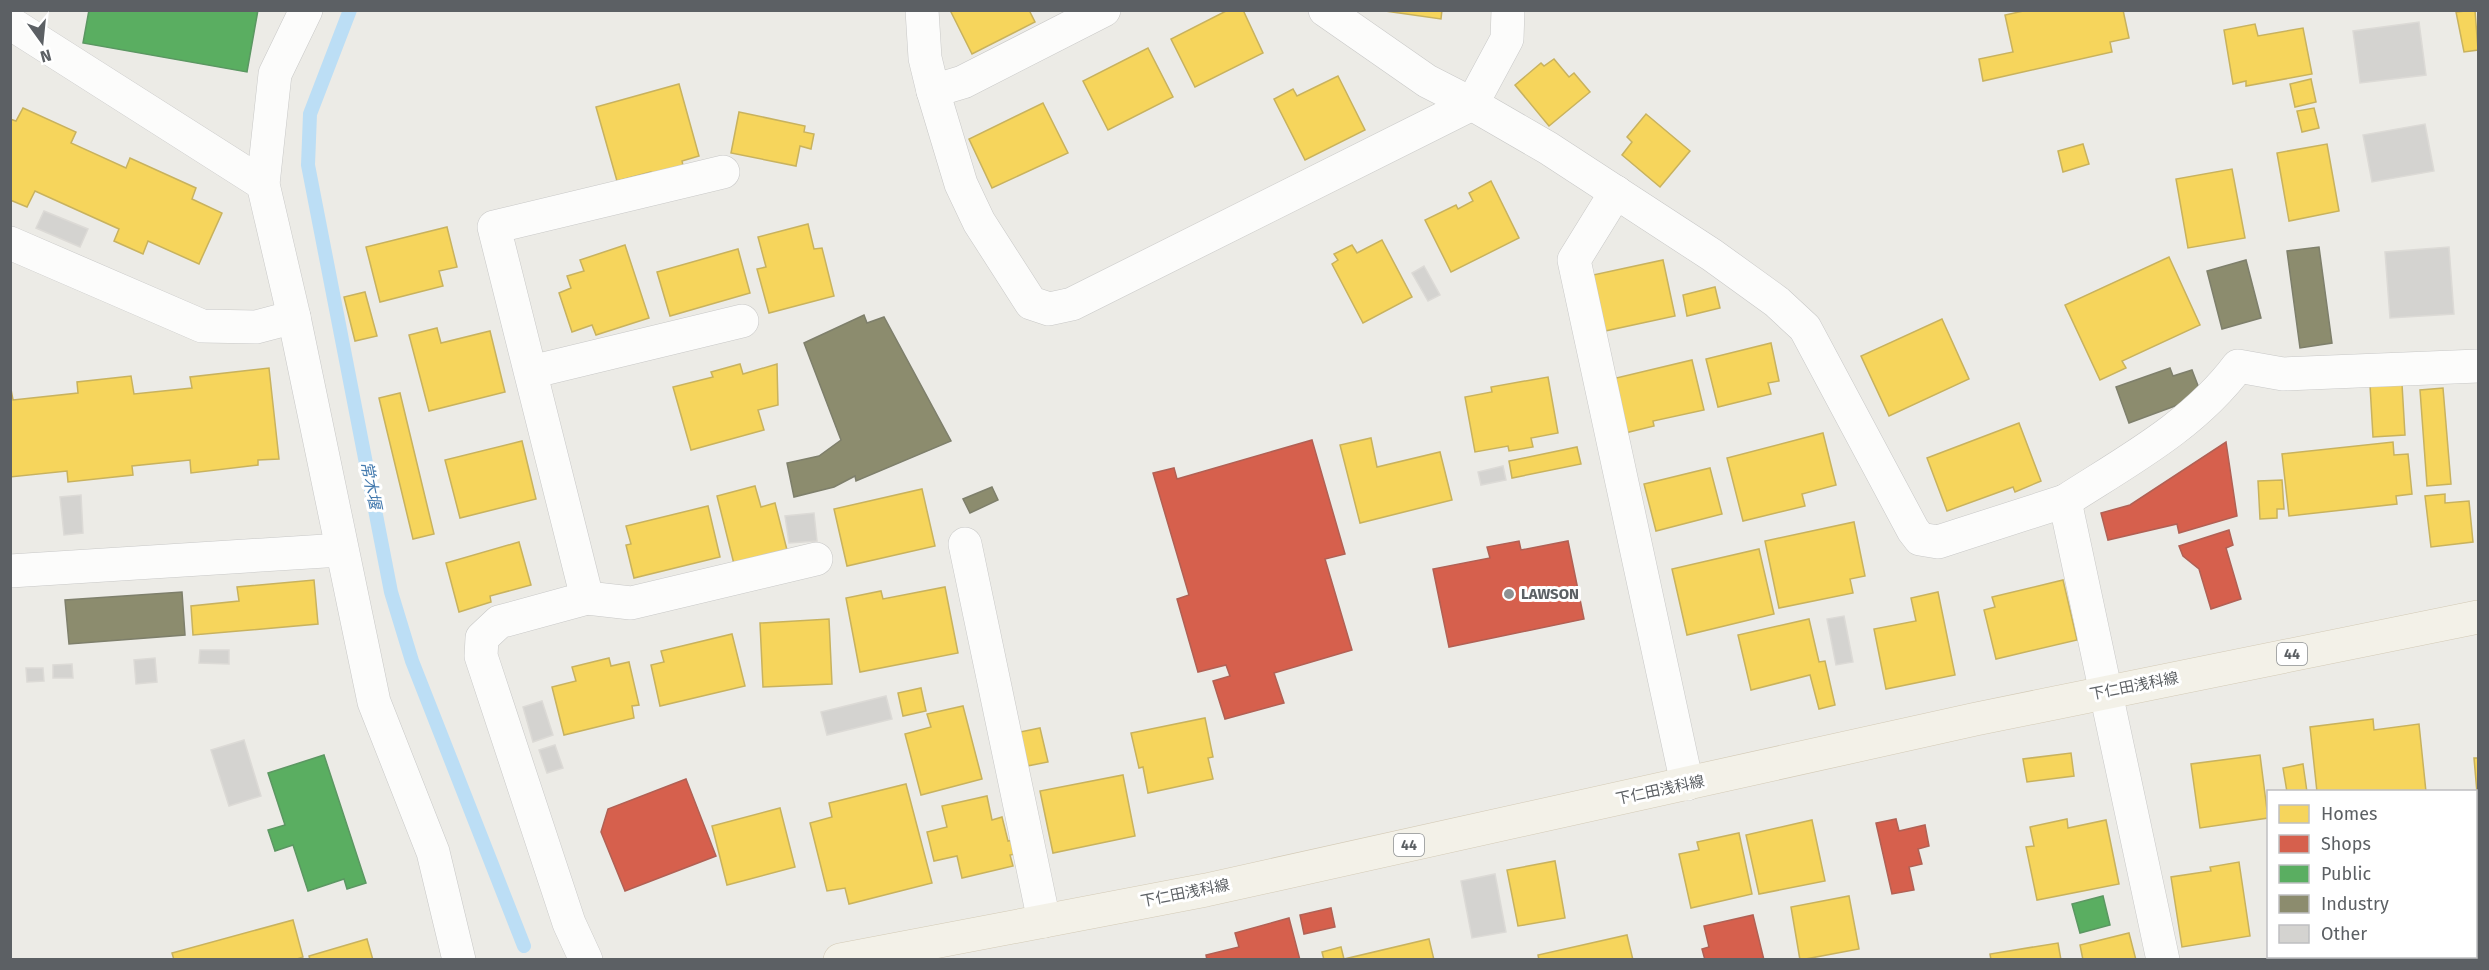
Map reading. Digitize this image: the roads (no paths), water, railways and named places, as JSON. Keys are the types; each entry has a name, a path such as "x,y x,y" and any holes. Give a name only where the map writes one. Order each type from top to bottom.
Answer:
{"main road":[{"name":"下仁田浅科線","path":"840,960 1206,890 2105,691 2478,617"}],"street":[{"path":"306,10 275,74 263,184 294,317 374,702 433,852 459,960"},
{"path":"922,10 925,58 961,184 978,222 1032,303 1049,309 1072,304 1472,104 1507,39 1508,10"},
{"path":"933,91 963,82 1104,10"},
{"path":"1325,10 1427,81 1548,148 1712,255 1777,302 1805,328 1913,530 1920,539 1938,542 2065,501 2153,445 2194,414 2222,387 2238,366 2283,374 2478,366"},
{"path":"10,23 263,184"},
{"path":"587,598 494,227 723,172"},
{"path":"1616,192 1574,260 1687,784"},
{"path":"10,243 202,326 255,327 294,317"},
{"path":"531,372 742,321"},
{"path":"2065,501 2163,960"},
{"path":"965,544 1044,921"},
{"path":"10,571 341,550"},
{"path":"586,960 569,923 481,657 482,638 498,622 587,598 631,603 816,560"}],"waterway":[{"name":"常木堰","path":"350,10 310,114 308,165 391,592 412,661 524,946"}],"place":[{"name":"LAWSON","path":"1509,594"}]}
